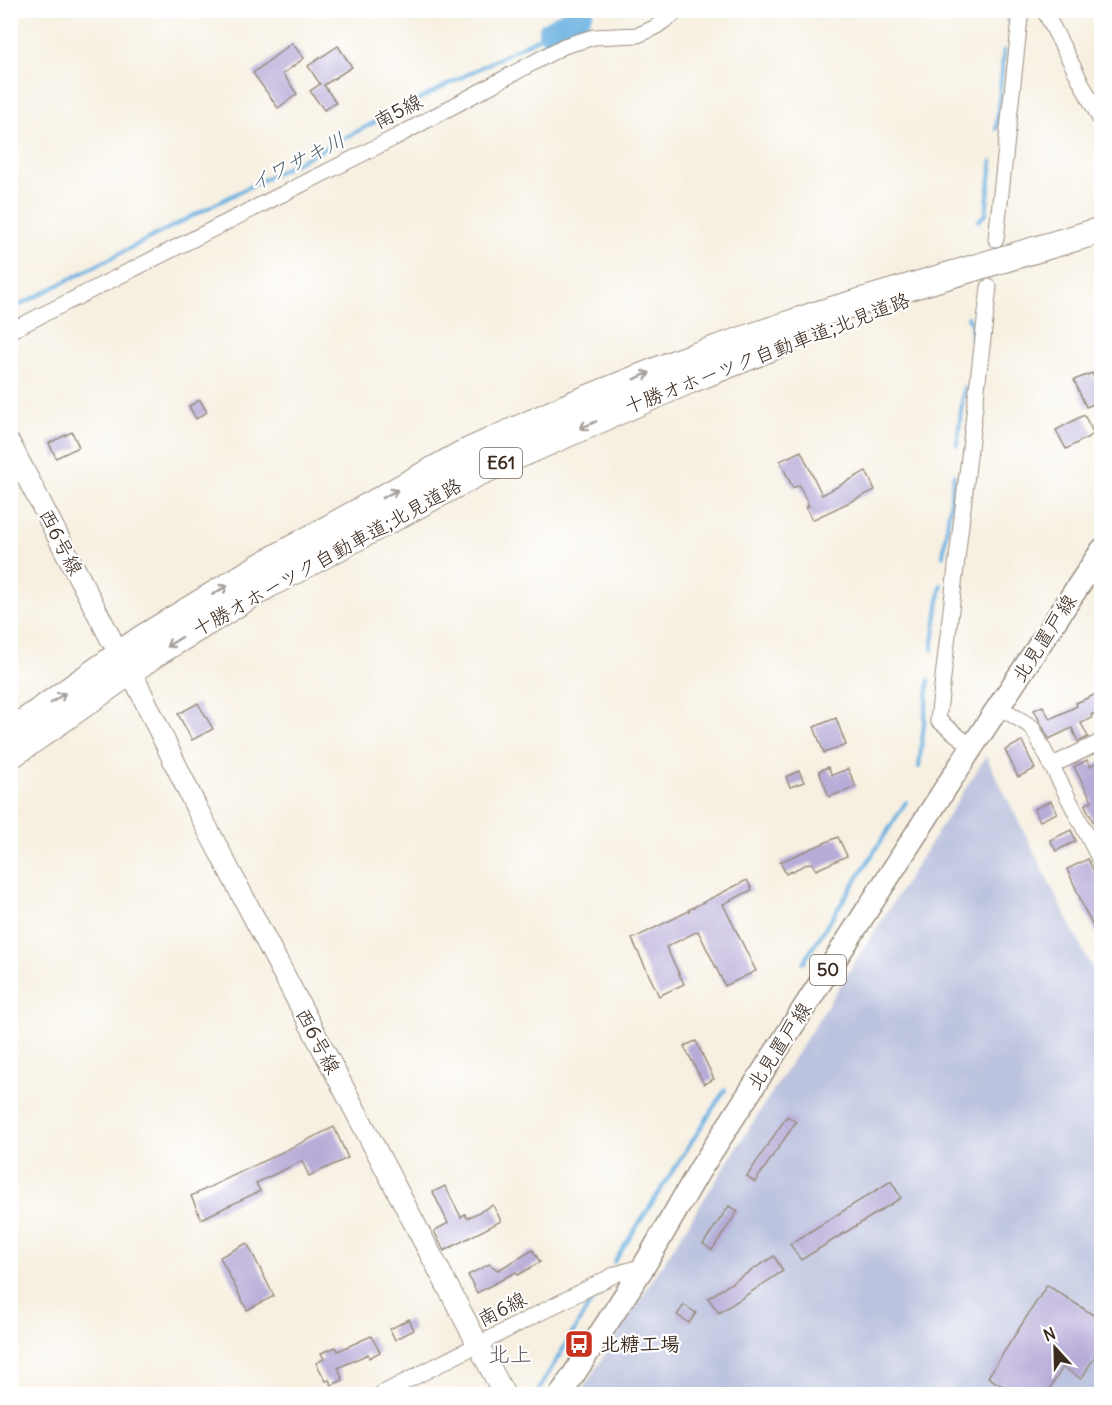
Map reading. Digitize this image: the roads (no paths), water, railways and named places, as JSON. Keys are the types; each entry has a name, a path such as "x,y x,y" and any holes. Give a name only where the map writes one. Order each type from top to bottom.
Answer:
{"highway":[{"name":"十勝オホーツク自動車道;北見道路","path":"10,732 141,639 259,567 460,455 571,405 680,361 815,315 1101,230"},
{"name":"十勝オホーツク自動車道;北見道路","path":"10,756 155,654 268,585 476,474 688,381 820,328 1033,251"}],"main road":[{"name":"北見置戸線","path":"561,1395 644,1266 699,1170 1101,550"}],"street":[{"name":"南5線","path":"10,331 396,137 564,46 594,37 638,35 654,28 679,10"},
{"path":"996,239 1021,10"},
{"path":"1044,10 1101,123"},
{"path":"972,747 938,720 989,287"},
{"name":"西6号線","path":"10,444 112,641"},
{"name":"西6号線","path":"136,684 202,820 504,1395"},
{"path":"999,707 1032,728 1099,855"},
{"path":"1051,766 1101,741"},
{"name":"南6線","path":"381,1395 616,1274 644,1266"}],"waterway":[{"name":"イワサキ川","path":"550,32 579,15 582,10"},
{"path":"1008,21 1009,10"},
{"name":"イワサキ川","path":"10,310 550,32"},
{"path":"996,129 1004,50"},
{"path":"978,221 986,214 992,161"},
{"path":"968,317 972,326 971,337"},
{"path":"957,445 964,387"},
{"path":"943,556 954,475"},
{"path":"932,650 941,585"},
{"path":"919,767 929,680"},
{"path":"803,963 906,802"},
{"path":"614,1262 725,1090"},
{"path":"536,1394 596,1294"}],"place":[{"name":"北糖工場","path":"579,1344"}],"district":[{"name":"北上","path":"510,1354"}]}
